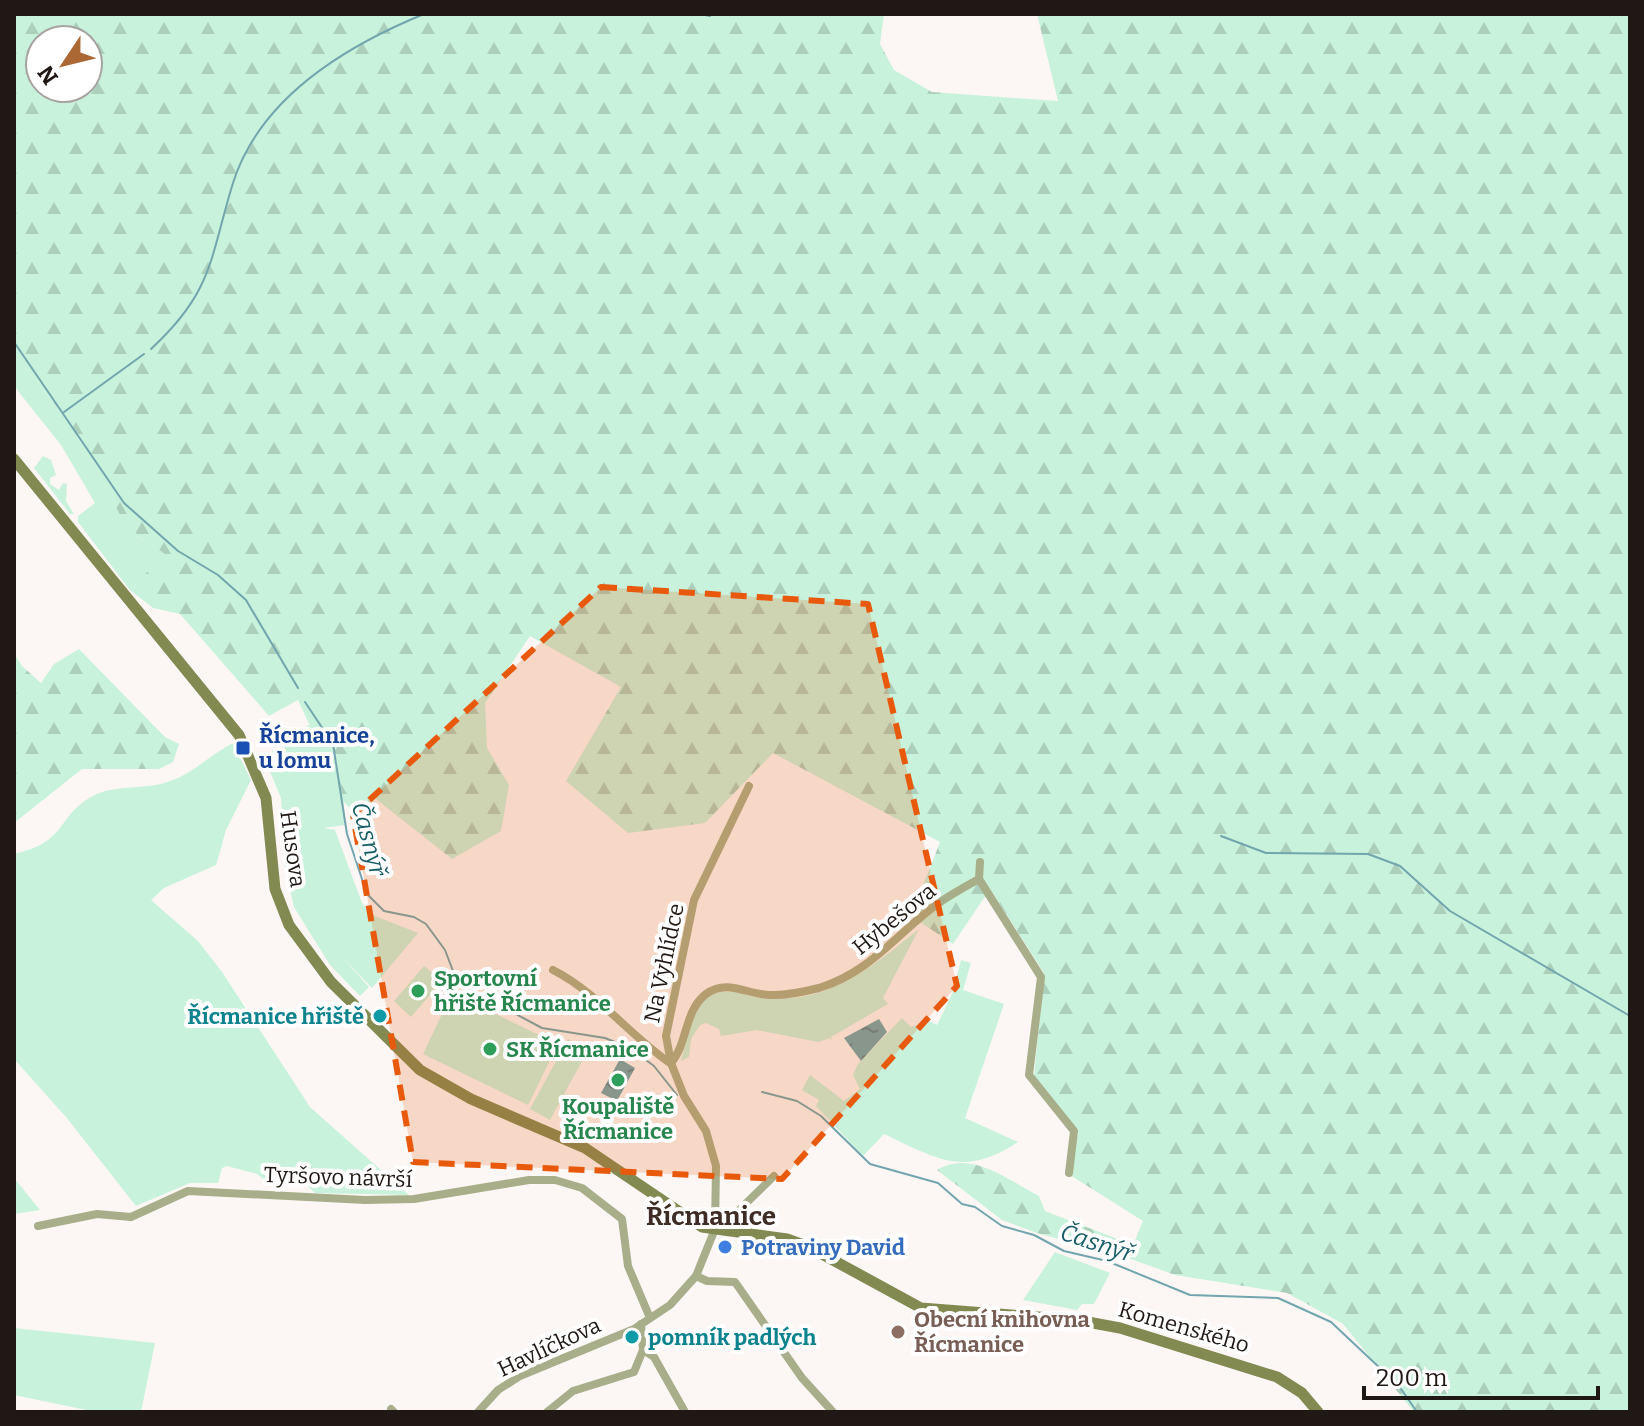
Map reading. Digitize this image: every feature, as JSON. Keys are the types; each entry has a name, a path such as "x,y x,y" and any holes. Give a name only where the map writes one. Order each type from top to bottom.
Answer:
{"main road":[{"name":"Husova","path":"14,459 244,744 266,798 275,889 289,925 323,974 393,1047 427,1075 471,1099 585,1148 690,1221 720,1230"},
{"name":"Komenského","path":"720,1230 787,1239 809,1247 921,1308 1113,1326 1247,1366 1291,1384 1318,1412"}],"street":[{"name":"Na Vyhlídce","path":"671,1063 666,1036 694,900 749,786"},
{"path":"980,862 979,879 1041,977 1029,1075 1074,1131 1069,1173"},
{"name":"Hybešova","path":"671,1063 678,1054 691,1012 711,990 730,986 766,995 785,994 822,987 854,974 881,955 932,907 979,879"},
{"path":"553,970 605,1004 637,1039 671,1063 712,1149 720,1230"},
{"path":"774,1176 720,1230 696,1276 707,1281 735,1282 802,1378 833,1412"},
{"name":"Tyršovo návrší","path":"38,1226 97,1214 131,1217 188,1191 365,1200 414,1199 529,1180 555,1180 582,1188 622,1219 628,1266 650,1318"},
{"name":"Havlíčkova","path":"478,1412 498,1390 520,1376 641,1324 670,1305 696,1276"},
{"path":"547,1412 573,1391 634,1372 643,1350 641,1324"},
{"path":"643,1350 654,1357 685,1412"}],"highlighted area":[{"path":"601,587 868,604 957,986 782,1179 413,1162 353,815"}],"green space":[{"path":"14,14 884,14 880,44 894,70 932,92 1058,101 1037,14 1630,14 1630,1412 1414,1412 1343,1324 1287,1293 1175,1275 1002,1220 937,1170 950,1164 963,1163 989,1169 1039,1196 1045,1211 1133,1245 1143,1221 1070,1175 1078,1132 1034,1076 1044,973 990,889 953,944 911,916 940,842 773,753 705,823 628,833 566,781 621,687 530,636 485,703 487,748 509,785 501,831 452,859 376,799 354,813 343,801 336,758 318,723 309,724 298,700 269,716 180,614 153,608 130,590 165,554 138,536 133,528 129,531 69,422 14,354"},
{"path":"14,354 69,422 129,530 133,528 139,537 166,554 130,590 78,522 78,516 95,503 61,445 14,384"},
{"path":"43,456 51,460 56,475 50,478 50,484 59,490 63,483 67,484 66,501 74,514 70,514 34,468"},
{"path":"79,649 165,737 179,744 173,762 159,769 82,769 14,823 14,653 22,666 41,683 54,664"},
{"path":"316,720 334,757 344,811 345,825 324,828 335,830 362,903 375,916 418,933 372,988 341,956 369,987 360,996 330,965 294,907 285,869 281,798 264,757"},
{"path":"233,743 251,780 226,830 216,865 164,888 151,900 198,941 222,972 310,1107 409,1195 315,1193 303,1182 281,1183 274,1187 257,1174 227,1166 222,1168 218,1183 190,1183 136,1206 66,1117 14,1059 14,854 44,843 91,797 108,790 174,780"},
{"path":"919,929 883,998 888,1004 831,1037 832,1041 830,1038 818,1042 757,1030 721,1036 719,1029 706,1023 700,1025 691,1039 689,1057 681,1061 696,1012 714,994 730,992 778,999 821,992 861,973"},
{"path":"961,960 971,963 963,990 1004,1004 965,1118 1018,1142 999,1153 966,1162 935,1157 884,1134 863,1156 816,1106 819,1100 802,1090 810,1075 844,1101 860,1089 853,1075 858,1064 902,1018 911,1027 929,1021 937,1025 952,994"},
{"name":"Sportovní hřiště Řícmanice","path":"424,966 442,981 411,1017 394,1001"},
{"name":"SK Řícmanice","path":"452,993 558,1044 528,1105 423,1054"},
{"name":"SK Řícmanice","path":"568,1039 588,1050 550,1120 530,1109"},
{"path":"14,1178 40,1210 14,1214"},
{"path":"1055,1252 1110,1273 1094,1304 1082,1304 1077,1310 1023,1300"},
{"path":"14,1328 155,1343 141,1412 96,1412 14,1395"}],"water":[{"path":"879,1019 887,1032 861,1061 844,1038"},
{"name":"Koupaliště Řícmanice","path":"620,1059 635,1068 617,1101 601,1093"}],"waterway":[{"path":"151,349 172,328 199,290 214,253 233,183 246,152 263,125 309,78 336,59 424,14"},
{"path":"700,14 710,16"},
{"name":"Časnýř","path":"14,342 124,503 178,551 218,575 246,600 298,688"},
{"path":"64,412 144,354"},
{"name":"Časnýř","path":"305,702 333,744 347,834 367,894 384,911 414,917 426,924 445,950 455,976 467,988 542,1028 605,1038 630,1048 654,1066 677,1095"},
{"path":"1221,836 1266,853 1368,854 1400,866 1450,911 1630,1016"},
{"name":"Časnýř","path":"762,1092 797,1101 821,1116 870,1164 938,1183 962,1204 975,1207 1002,1226 1034,1235 1064,1251 1107,1261 1190,1295 1278,1298 1331,1322 1399,1386 1417,1412"}],"place":[{"name":"Řícmanice, u lomu","path":"243,748"},
{"name":"Sportovní hřiště Řícmanice","path":"418,991"},
{"name":"Řícmanice hřiště","path":"380,1016"},
{"name":"SK Řícmanice","path":"490,1049"},
{"name":"Koupaliště Řícmanice","path":"618,1080"},
{"name":"Potraviny David","path":"725,1247"},
{"name":"Obecní knihovna Řícmanice","path":"898,1332"},
{"name":"pomník padlých","path":"632,1337"}],"district":[{"name":"Řícmanice","path":"711,1216"}]}
